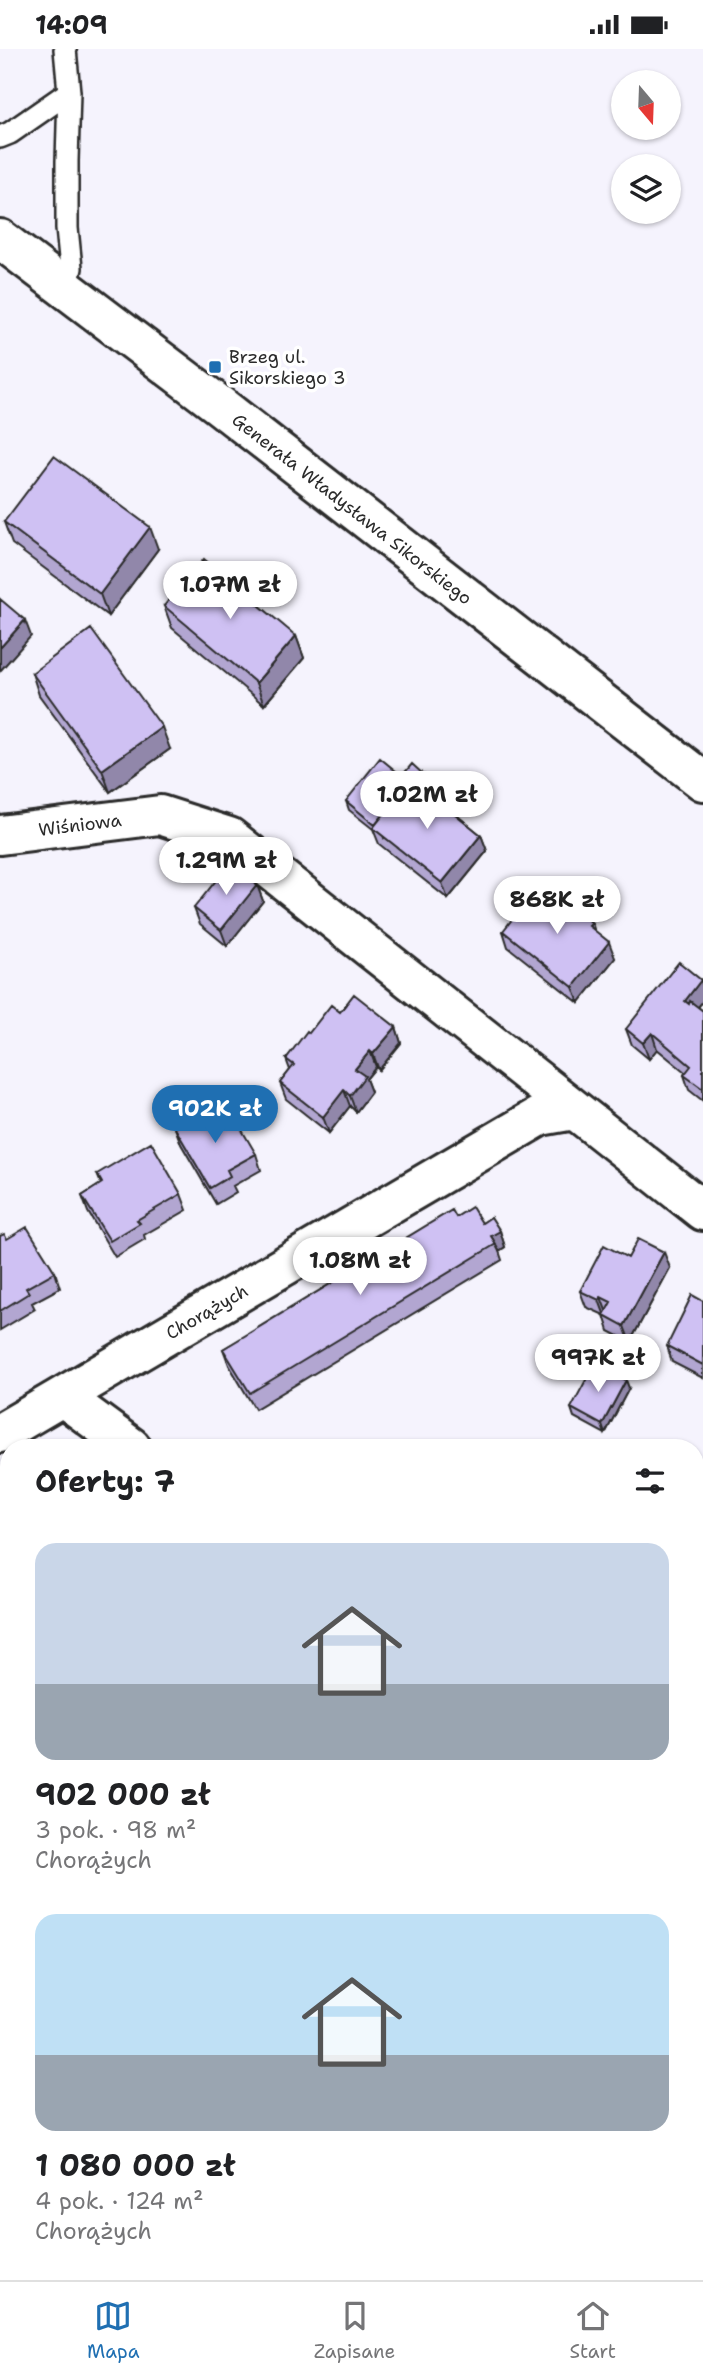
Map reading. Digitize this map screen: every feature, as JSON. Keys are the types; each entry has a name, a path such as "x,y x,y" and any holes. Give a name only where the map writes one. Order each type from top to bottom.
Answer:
{"street":[{"name":"Generała Władysława Sikorskiego","path":"0,239 219,405 703,782"},
{"name":"Wiśniowa","path":"0,835 160,815 229,837 574,1110"},
{"path":"574,1110 703,1211"},
{"name":"Chorążych","path":"0,1433 540,1116 574,1110"},
{"path":"63,1397 120,1439"}],"lane":[{"path":"65,49 69,92 67,175 71,268 66,290"},
{"path":"0,137 10,133 69,92"}],"building":[{"path":"54,456 150,527 100,594 4,522"},
{"path":"204,559 296,636 256,683 164,606"},
{"path":"0,599 25,620 0,648"},
{"path":"91,629 162,727 102,770 32,673"},
{"path":"380,758 402,776 412,764 424,775 417,783 412,779 375,825 346,801"},
{"path":"412,779 481,835 442,883 373,828"},
{"path":"230,863 257,885 221,930 194,908"},
{"path":"538,886 558,902 561,898 577,910 592,923 589,926 609,942 573,987 503,931"},
{"path":"679,962 701,980 685,1001 689,1004 690,1001 703,1011 703,1089 684,1075 691,1066 652,1033 643,1043 626,1029"},
{"path":"354,994 396,1027 373,1054 370,1051 355,1069 365,1076 350,1096 344,1090 323,1117 280,1083 294,1065 286,1059 331,1005 340,1012"},
{"path":"229,1108 256,1154 227,1170 230,1176 210,1188 175,1128 205,1111 210,1119"},
{"path":"151,1142 181,1194 137,1220 140,1223 110,1241 82,1196 102,1183 97,1174"},
{"path":"472,1207 482,1223 491,1217 500,1231 491,1236 496,1244 250,1393 223,1349 452,1210 456,1217"},
{"path":"27,1227 55,1272 26,1288 29,1293 0,1311 0,1236 4,1234 7,1239"},
{"path":"638,1239 664,1252 624,1326 604,1315 611,1302 601,1297 599,1300 580,1291 604,1245 628,1258"},
{"path":"692,1295 703,1301 703,1365 667,1346"},
{"path":"595,1363 626,1380 602,1425 571,1408"}],"place":[{"name":"Brzeg ul. Sikorskiego 3","path":"215,367"}]}
